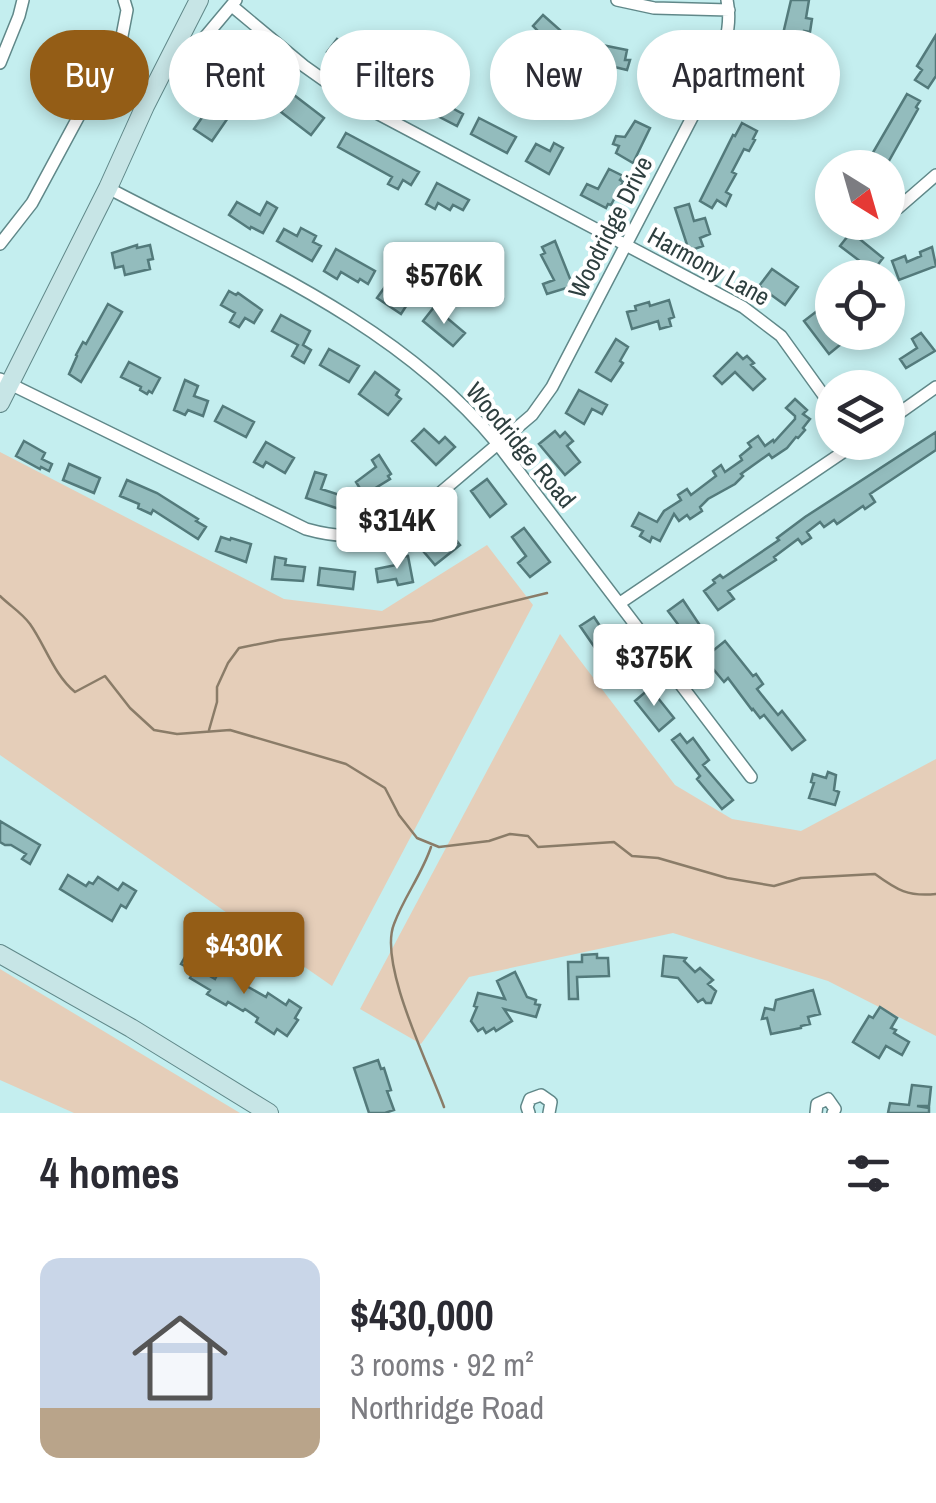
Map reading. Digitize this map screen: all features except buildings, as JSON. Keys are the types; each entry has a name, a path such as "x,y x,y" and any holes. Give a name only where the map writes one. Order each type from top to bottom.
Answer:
{"main road":[{"path":"0,403 5,381 108,188 199,0"},
{"path":"0,954 269,1113"}],"street":[{"path":"0,62 23,0"},
{"path":"0,244 32,203 122,36 127,10 124,0"},
{"path":"617,0 654,8 728,5"},
{"path":"211,30 234,3"},
{"name":"Harmony Lane","path":"234,3 304,66 352,100 763,320 788,345 815,383"},
{"name":"Woodridge Drive","path":"5,381 306,529 330,535 366,535 400,523 532,415 546,396 720,61 728,30 728,5"},
{"path":"905,202 936,175"},
{"name":"Woodridge Road","path":"108,188 371,330 453,396 497,443 751,777"},
{"path":"905,410 936,387"},
{"path":"620,603 833,460"},
{"path":"529,1113 528,1102 537,1094 548,1098 552,1112"},
{"path":"816,1113 817,1104 828,1099 833,1113"}],"shaded area":[{"path":"0,452 284,599 382,611 487,545 533,605 332,986 0,755"},
{"path":"560,634 675,785 732,819 801,831 936,759 936,1036 828,981 673,933 469,977 421,1044 360,1009"},
{"path":"0,969 240,1113 74,1113 0,1080"}],"waterway":[{"path":"209,730 217,687 239,648 432,621 547,593"},
{"path":"0,596 30,624 55,669 75,692 105,676 154,730 177,734 230,730 346,764 385,788 417,838 439,847 489,841 510,834 528,836 538,847 614,842 632,856 658,858 727,878 774,886 801,878 875,874 903,891 936,894"},
{"path":"431,847 398,914 391,942 399,988 444,1107"}]}
